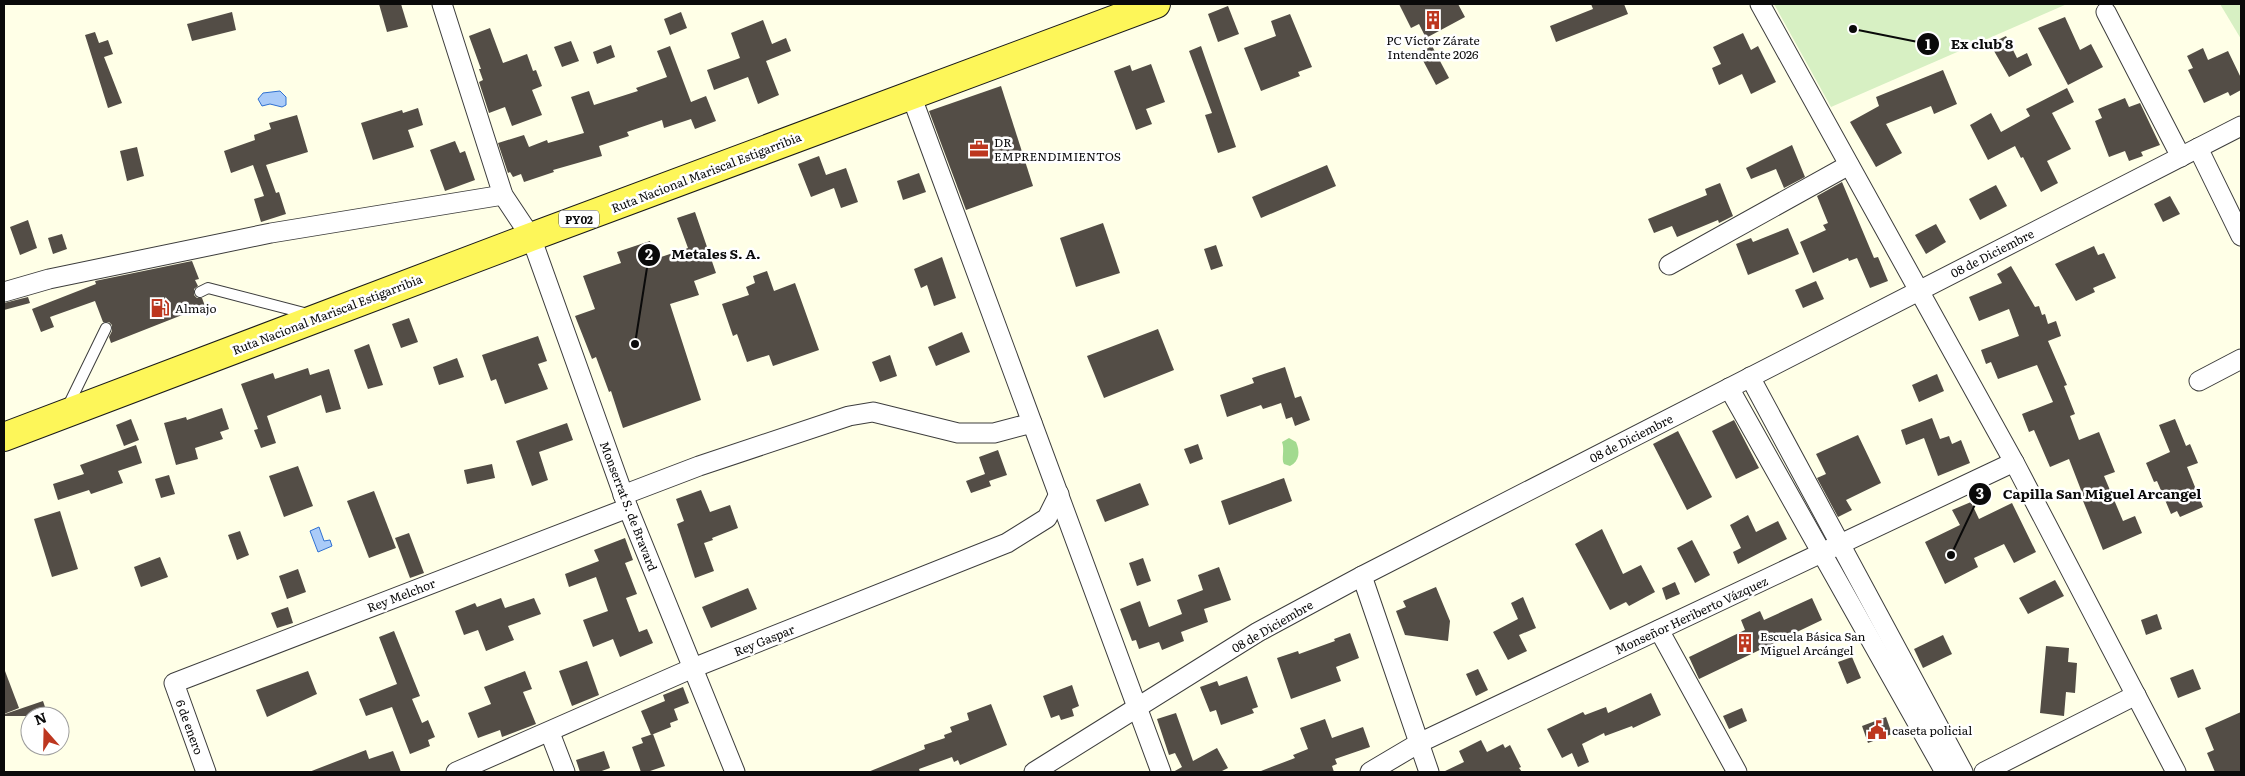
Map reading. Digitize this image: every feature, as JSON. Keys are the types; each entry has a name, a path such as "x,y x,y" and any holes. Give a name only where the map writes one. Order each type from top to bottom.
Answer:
{"main road":[{"name":"Ruta Nacional Mariscal Estigarribia","path":"4,437 531,237 1156,4"}],"street":[{"name":"Monserrat S. de Bravard","path":"442,4 503,195 531,237 626,501 735,772"},
{"path":"1760,4 2014,462 2176,772"},
{"path":"2106,12 2181,157"},
{"path":"911,95 1161,772"},
{"name":"08 de Diciembre","path":"1034,772 1258,632 1362,576 2241,126"},
{"path":"2198,148 2241,236"},
{"path":"1669,265 1849,165"},
{"path":"4,292 49,279 271,233 503,195"},
{"path":"2199,381 2241,359"},
{"path":"1750,377 1963,772"},
{"path":"1728,388 1945,772"},
{"name":"Rey Melchor","path":"174,682 626,501 708,463 849,416 873,412 958,433 994,433 1032,423"},
{"name":"Monseñor Heriberto Vázquez","path":"1370,772 1419,743 2014,462"},
{"name":"Rey Gaspar","path":"456,772 693,668 1007,543 1047,518 1059,494"},
{"path":"1362,576 1429,772"},
{"path":"1659,630 1737,772"},
{"name":"6 de enero","path":"174,682 206,772"},
{"path":"1984,772 2136,695"},
{"path":"550,732 565,772"}],"lane":[{"path":"200,292 208,288 319,317"},
{"path":"64,414 106,328"}],"green space":[{"path":"1774,4 2067,4 1831,107"},
{"path":"2220,4 2241,4 2241,39"},
{"path":"1289,438 1296,442 1298,449 1297,459 1290,466 1283,462 1282,442"}],"water":[{"path":"280,91 286,97 286,105 282,107 270,104 262,106 258,99 263,93"},
{"path":"319,527 324,541 330,540 332,546 318,552 310,531"}],"building":[{"path":"379,4 401,4 408,27 387,32"},
{"name":"PC Víctor Zárate Intendente 2026","path":"1399,4 1458,4 1465,17 1426,38 1419,24 1411,28"},
{"path":"1591,4 1624,4 1628,14 1556,42 1550,26 1593,9"},
{"path":"1228,6 1239,34 1218,42 1208,14"},
{"path":"232,12 236,30 192,41 187,24"},
{"path":"681,12 687,28 670,35 664,19"},
{"path":"1290,14 1312,67 1298,72 1300,76 1261,91 1244,48 1276,36 1271,21"},
{"path":"2065,17 2080,50 2091,44 2103,67 2068,85 2038,28"},
{"path":"763,20 772,44 786,38 791,51 766,61 779,95 758,104 748,77 714,90 707,70 740,58 731,33"},
{"path":"490,28 503,63 527,54 533,71 536,70 542,86 532,90 542,115 512,126 505,107 489,113 479,82 483,80 479,69 481,69 469,36"},
{"path":"95,32 99,43 108,40 113,54 104,57 122,103 108,108 85,35"},
{"path":"1743,33 1751,50 1758,46 1776,82 1751,94 1742,74 1719,85 1712,68 1721,64 1713,47"},
{"path":"2006,36 2017,58 2027,53 2032,65 2009,77 1990,44"},
{"path":"571,41 579,61 562,67 554,47"},
{"path":"611,45 615,57 597,64 593,52"},
{"path":"670,46 691,102 706,96 716,121 695,129 691,119 664,128 662,120 627,132 629,136 599,146 602,156 553,170 554,172 524,182 521,174 513,177 510,172 508,173 498,143 524,135 529,147 547,140 548,143 584,133 571,97 589,91 594,105 638,91 636,88 667,77 657,51"},
{"path":"1201,46 1236,147 1218,153 1205,115 1212,113 1189,51"},
{"path":"1432,46 1449,78 1436,85 1419,53"},
{"path":"2203,48 2208,60 2228,51 2241,78 2241,90 2230,96 2228,92 2204,103 2188,70 2193,68 2187,56"},
{"path":"1151,64 1165,102 1146,109 1152,124 1136,130 1114,71 1130,65 1132,71"},
{"path":"1943,70 1957,104 1934,114 1931,106 1886,124 1902,153 1876,167 1850,122 1879,106 1876,97"},
{"name":"DR EMPRENDIMIENTOS","path":"1001,86 1033,186 966,210 929,111"},
{"path":"2067,88 2074,102 2052,113 2071,149 2047,161 2058,183 2041,192 2023,157 2021,158 2015,146 1988,160 1970,125 1991,113 2001,132 2030,116 2026,109"},
{"path":"2125,98 2129,107 2140,103 2160,145 2141,152 2143,156 2129,161 2125,151 2109,157 2095,121 2102,118 2098,109"},
{"path":"418,108 423,125 408,130 414,147 373,160 361,123 402,110 403,113"},
{"path":"297,115 308,152 266,165 276,193 279,192 286,214 261,222 254,199 264,196 253,165 231,173 224,151 255,140 254,135 271,129 269,123"},
{"path":"455,141 460,153 465,151 475,180 445,191 430,150"},
{"path":"1792,145 1805,177 1784,188 1776,169 1751,179 1746,168"},
{"path":"137,147 144,176 127,181 120,151"},
{"path":"819,156 826,175 846,168 858,202 841,208 834,188 811,197 798,164"},
{"path":"1327,165 1336,186 1261,218 1252,197"},
{"path":"919,173 926,192 903,200 897,181"},
{"path":"1842,182 1874,258 1878,257 1888,281 1870,288 1857,258 1849,261 1848,258 1813,273 1800,242 1826,230 1823,225 1828,223 1817,196"},
{"path":"1720,183 1733,216 1719,223 1718,220 1677,237 1672,226 1654,233 1648,219 1707,195 1705,189"},
{"path":"1996,185 2007,206 1980,220 1969,199"},
{"path":"2170,196 2180,214 2163,222 2154,204"},
{"path":"695,212 716,273 694,281 699,295 670,304 701,400 623,428 611,391 609,392 596,357 592,359 575,316 595,309 583,276 621,263 617,252 650,241 655,259 688,248 677,218"},
{"path":"28,220 37,248 20,255 10,227"},
{"path":"1103,223 1120,273 1076,287 1060,238"},
{"path":"1936,224 1946,242 1926,254 1915,235"},
{"path":"1788,228 1799,254 1748,275 1736,244 1751,238 1753,242"},
{"path":"62,234 67,249 53,254 48,238"},
{"path":"1216,245 1223,266 1211,270 1204,249"},
{"path":"2094,246 2098,255 2104,253 2116,278 2093,288 2095,292 2076,301 2055,264"},
{"path":"942,257 956,298 934,306 927,285 921,288 914,269"},
{"path":"192,261 199,279 195,280 198,286 194,289 194,295 197,298 202,298 205,306 111,343 109,337 112,325 109,322 103,322 95,301 50,317 54,327 41,332 32,309 96,284 95,281"},
{"path":"2011,266 2035,307 2039,306 2042,315 2045,314 2048,324 2056,321 2061,336 2048,341 2067,385 2064,386 2075,414 2070,416 2079,440 2099,432 2115,472 2104,476 2123,521 2135,516 2142,533 2103,550 2079,491 2081,490 2069,459 2050,467 2034,430 2029,432 2022,414 2053,402 2037,365 1998,379 1991,362 1986,364 1981,350 2019,336 2009,309 1979,321 1969,297 2002,283 1997,274"},
{"path":"767,271 774,291 795,283 819,350 773,366 769,355 747,362 737,334 733,336 722,304 749,295 746,287 755,283 753,276"},
{"path":"1816,281 1824,299 1803,308 1795,290"},
{"path":"28,297 30,303 4,310 4,303"},
{"path":"409,318 418,342 401,348 392,324"},
{"path":"1158,329 1174,370 1104,398 1087,356"},
{"path":"962,332 970,352 936,366 928,347"},
{"path":"538,336 547,361 538,364 548,389 505,404 496,379 491,381 482,355"},
{"path":"369,344 383,385 368,389 354,350"},
{"path":"890,355 897,376 880,382 872,362"},
{"path":"457,358 464,377 439,385 433,367"},
{"path":"1285,367 1295,398 1301,396 1310,420 1295,426 1292,417 1286,419 1281,403 1263,409 1261,405 1227,417 1220,395 1254,383 1252,378"},
{"path":"308,368 310,375 329,369 341,409 326,413 321,395 267,416 276,443 261,448 254,430 258,429 241,384 273,373 275,379"},
{"path":"1937,374 1944,391 1919,402 1912,385"},
{"path":"222,408 229,429 220,432 223,439 195,448 198,459 176,465 164,423 186,417 187,420"},
{"path":"1932,418 1940,439 1949,436 1952,444 1961,440 1970,463 1938,476 1924,438 1906,445 1901,430"},
{"path":"131,419 139,440 124,446 116,425"},
{"path":"2175,419 2186,446 2190,444 2198,463 2187,467 2203,507 2180,517 2177,511 2171,514 2157,481 2154,482 2146,463 2170,452 2159,425"},
{"path":"1734,420 1759,468 1736,479 1712,431"},
{"path":"567,423 573,440 539,452 548,480 532,486 516,441"},
{"path":"1678,431 1712,497 1687,510 1653,444"},
{"path":"1858,435 1881,483 1846,500 1852,510 1838,517 1817,478 1826,474 1816,454"},
{"path":"1198,444 1203,459 1190,464 1184,449"},
{"path":"136,445 142,463 118,471 123,483 91,494 89,490 58,500 53,484 84,474 80,465"},
{"path":"998,450 1007,475 989,481 991,486 971,493 966,481 985,474 979,457"},
{"path":"492,464 495,478 467,484 464,470"},
{"path":"298,466 313,506 284,517 269,476"},
{"path":"169,475 175,494 161,498 155,479"},
{"path":"1284,478 1292,501 1229,525 1221,501"},
{"path":"1140,483 1149,505 1105,522 1096,500"},
{"path":"701,490 710,512 730,505 738,528 704,543 714,571 695,578 677,524 684,521 676,499"},
{"path":"374,491 396,548 369,558 347,501"},
{"path":"1971,502 1979,519 2012,503 2036,552 2014,563 2004,544 1974,558 1978,567 1945,584 1925,542 1960,525 1952,510"},
{"path":"60,511 78,569 52,577 34,519"},
{"path":"1748,515 1756,532 1778,521 1787,539 1738,564 1733,552 1741,548 1730,525"},
{"path":"1602,529 1623,574 1641,565 1655,592 1629,606 1626,602 1610,610 1575,544"},
{"path":"240,531 249,555 237,560 228,535"},
{"path":"409,533 424,573 410,578 395,538"},
{"path":"625,538 633,560 625,563 637,594 626,598 639,632 647,629 653,643 620,657 613,639 593,647 583,620 608,611 596,577 569,587 565,574 599,561 594,550"},
{"path":"1692,540 1710,575 1695,583 1677,548"},
{"path":"160,557 168,577 141,587 134,567"},
{"path":"1143,558 1151,581 1137,586 1129,563"},
{"path":"1219,567 1231,600 1204,609 1208,622 1181,632 1184,641 1162,650 1159,642 1139,649 1136,640 1132,641 1120,609 1140,601 1149,627 1182,614 1177,600 1203,590 1198,575"},
{"path":"298,569 306,592 287,599 279,576"},
{"path":"2055,580 2064,596 2028,614 2019,598"},
{"path":"1675,582 1680,594 1666,600 1662,588"},
{"path":"1436,587 1450,621 1448,641 1405,635 1396,611 1406,607 1403,601"},
{"path":"748,588 757,609 711,628 702,607"},
{"path":"1523,597 1536,628 1519,635 1527,651 1508,660 1493,632 1518,619 1511,603"},
{"path":"501,598 505,608 534,598 541,614 508,626 514,640 486,651 478,630 464,635 455,611 475,603 477,607"},
{"name":"Escuela Básica San Miguel Arcángel","path":"1812,598 1822,620 1699,679 1689,657 1745,630 1741,620 1760,611 1764,620"},
{"path":"288,607 293,623 277,628 271,613"},
{"path":"2157,614 2162,629 2146,635 2141,620"},
{"path":"394,631 420,696 412,699 422,723 428,720 435,737 428,740 430,746 410,754 392,707 366,716 359,699 397,684 379,637"},
{"path":"1350,633 1359,658 1336,667 1341,681 1291,699 1277,658 1298,651 1299,654 1335,641 1334,639"},
{"path":"1943,635 1952,654 1923,668 1914,649"},
{"path":"2046,646 2069,648 2068,662 2077,663 2075,693 2066,692 2064,716 2040,713"},
{"path":"1852,657 1861,678 1847,684 1838,662"},
{"path":"587,661 599,695 572,706 559,671"},
{"path":"1478,669 1488,690 1476,696 1466,674"},
{"path":"2193,669 2201,689 2178,698 2170,678"},
{"path":"4,671 19,708 4,714"},
{"path":"308,671 317,694 267,717 256,690"},
{"path":"525,671 532,689 523,692 536,724 502,737 500,730 478,738 468,713 491,704 484,687"},
{"path":"1247,676 1258,707 1252,709 1254,713 1221,725 1216,710 1210,712 1200,687 1217,681 1219,686"},
{"path":"1072,685 1079,706 1072,709 1074,716 1061,720 1059,715 1051,718 1043,696"},
{"path":"683,687 689,703 674,709 678,720 670,723 671,727 651,735 641,711 665,701 663,695"},
{"path":"1651,693 1661,715 1633,728 1632,726 1605,736 1604,733 1582,744 1589,762 1578,767 1572,753 1562,758 1547,729 1583,712 1585,715 1606,707 1608,713"},
{"path":"43,701 45,706 28,706"},
{"path":"991,704 1007,745 960,765 958,760 954,762 952,757 919,769 920,772 868,772 925,749 924,745 945,738 944,735 952,732 950,727 969,720 967,713"},
{"path":"1742,708 1747,721 1729,729 1723,716"},
{"path":"20,709 20,716 5,716 5,714"},
{"path":"2241,712 2241,772 2215,772 2207,753 2214,750 2205,728"},
{"path":"1176,713 1193,761 1217,748 1228,768 1220,772 1173,772 1182,767 1175,753 1169,755 1157,719"},
{"name":"caseta policial","path":"1886,717 1892,734 1868,743 1862,726"},
{"path":"1325,719 1332,738 1363,727 1370,747 1335,759 1337,764 1332,766 1334,772 1261,772 1295,758 1293,755 1308,749 1300,728"},
{"path":"653,734 665,766 641,772 632,747 643,743 641,738"},
{"path":"1481,740 1487,752 1503,744 1505,748 1510,745 1522,772 1443,772 1464,762 1459,751"},
{"path":"366,750 369,759 393,751 401,772 309,772"},
{"path":"604,751 610,768 599,772 580,772 576,760"}],"place":[{"name":"PC Víctor Zárate Intendente 2026","path":"1433,20"},
{"name":"Ex club 8","path":"1853,29"},
{"name":"DR EMPRENDIMIENTOS","path":"979,149"},
{"name":"Almajo","path":"160,308"},
{"name":"Metales S. A.","path":"635,344"},
{"name":"Capilla San Miguel Arcangel","path":"1951,555"},
{"name":"Escuela Básica San Miguel Arcángel","path":"1745,643"},
{"name":"caseta policial","path":"1877,730"}]}
